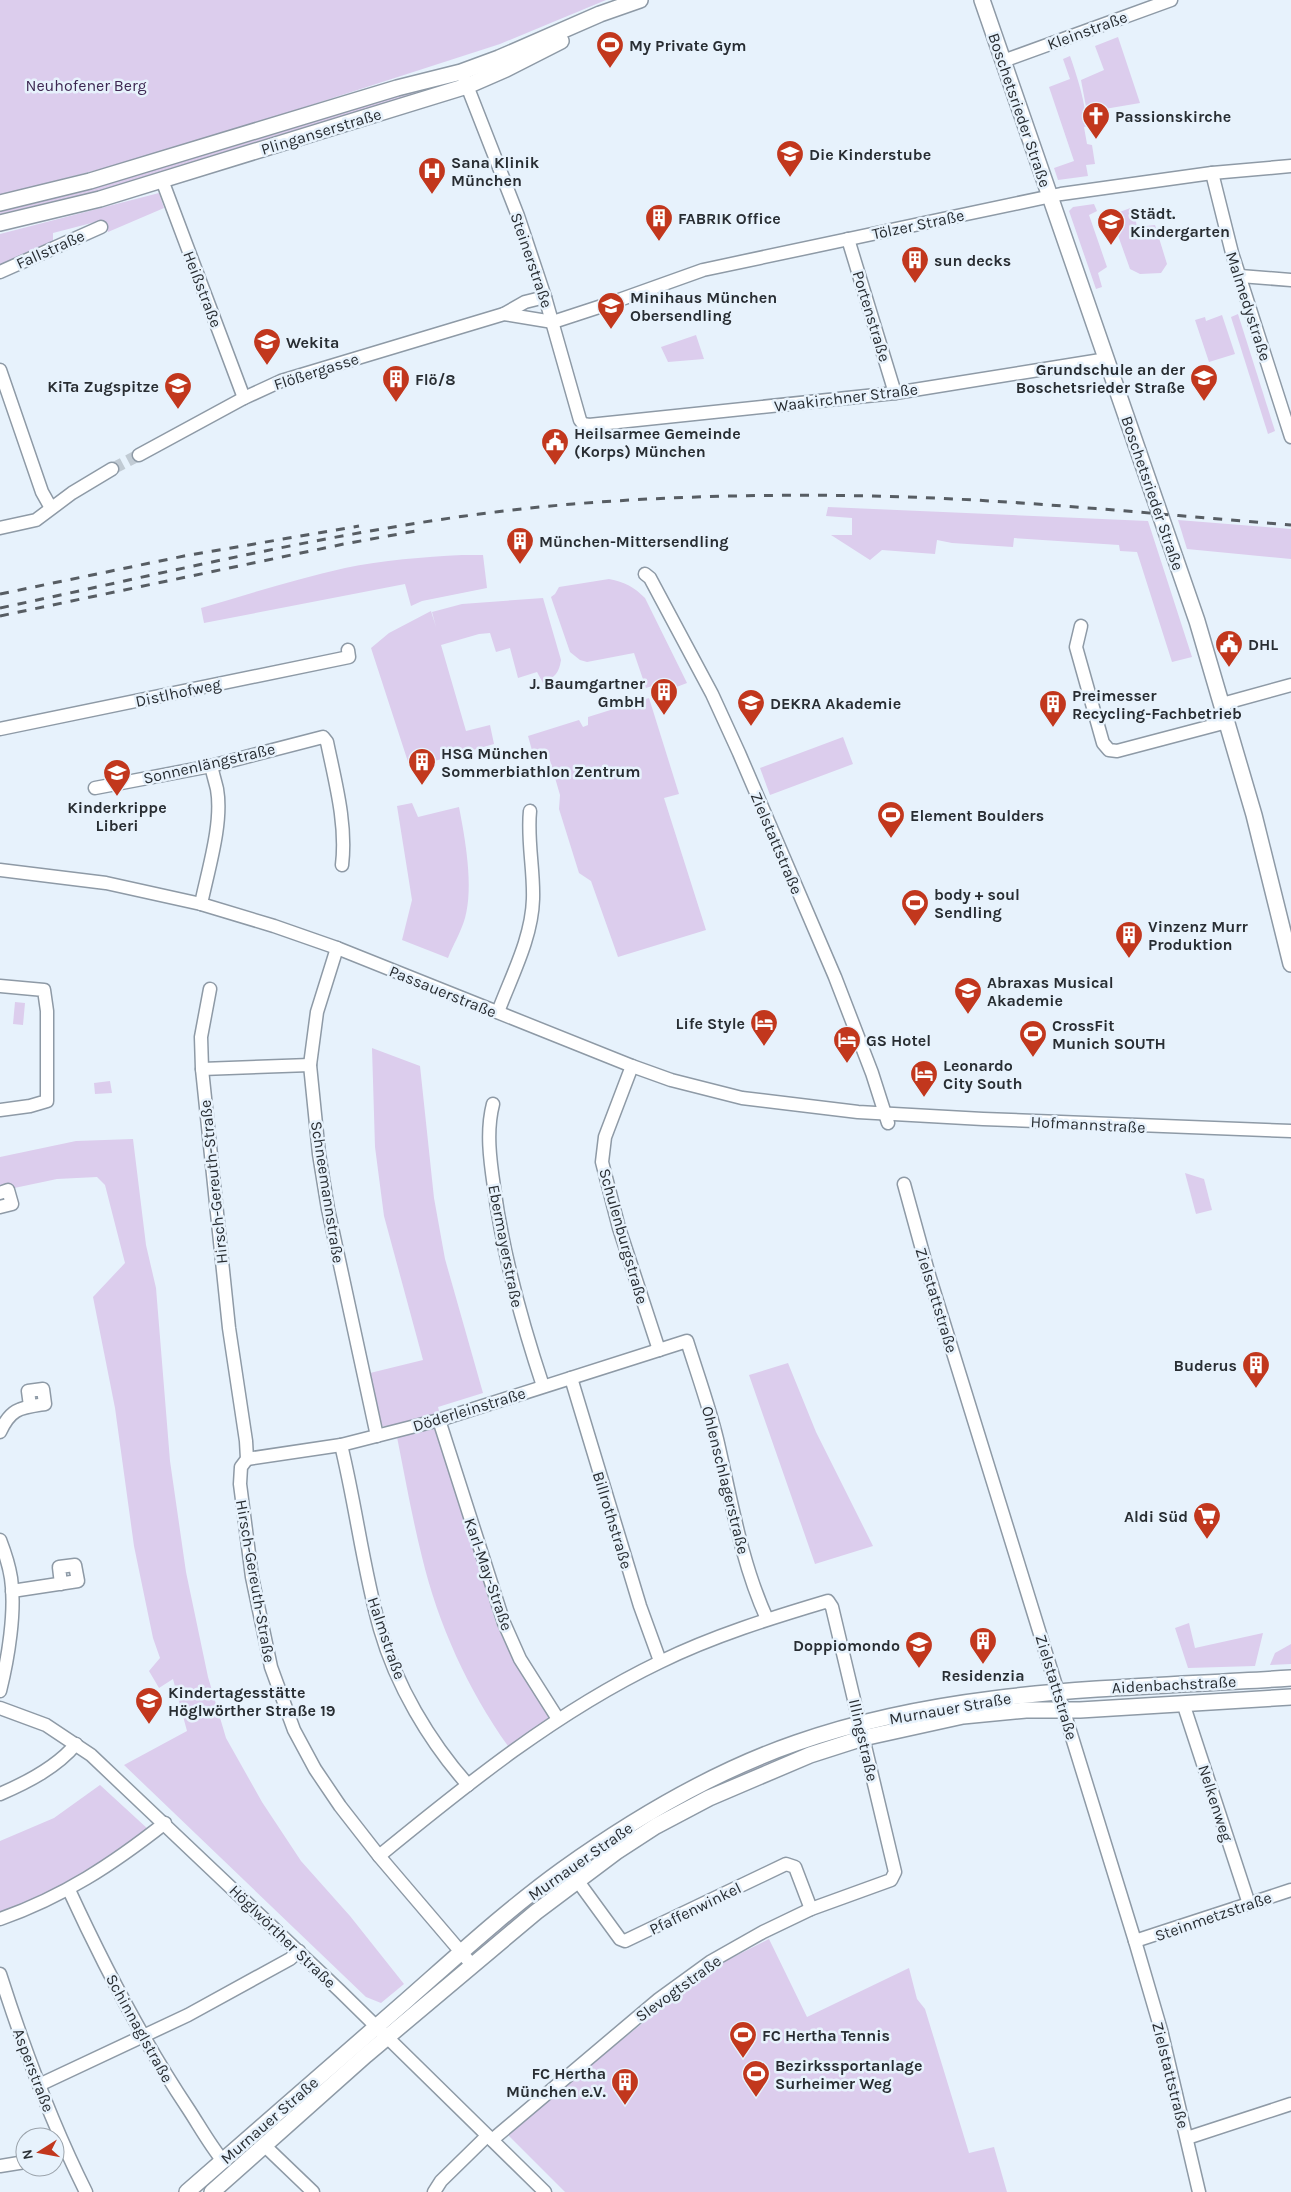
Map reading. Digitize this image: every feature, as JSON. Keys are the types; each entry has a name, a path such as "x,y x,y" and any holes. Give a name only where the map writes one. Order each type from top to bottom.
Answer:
{"main road":[{"name":"Boschetsrieder Straße","path":"982,0 1197,621 1228,722 1291,964"},
{"name":"Plinganserstraße","path":"0,203 90,181 397,88 461,72 499,58 600,14 634,2"},
{"name":"Plinganserstraße","path":"0,223 100,199 467,86 515,65 634,2"},
{"name":"Aidenbachstraße","path":"1058,1692 1291,1678"},
{"path":"1261,1680 1262,1699"},
{"name":"Murnauer Straße","path":"187,2192 223,2160 382,2032 472,1965 577,1880 656,1826 709,1798 862,1731 959,1704 1058,1692"},
{"name":"Aidenbachstraße","path":"1065,1714 1080,1710 1291,1697"},
{"name":"Murnauer Straße","path":"212,2192 265,2146 462,1953 561,1871 659,1808 732,1770 795,1743 963,1716 1065,1714"}],"street":[{"name":"Kleinstraße","path":"1003,61 1171,0"},
{"name":"Steinerstraße","path":"461,72 500,167 545,297 580,420 583,424"},
{"name":"Tölzer Straße","path":"553,322 704,270 848,239 1050,197 1212,173 1291,166"},
{"name":"Malmedystraße","path":"1212,173 1223,225 1291,438"},
{"name":"Heißstraße","path":"162,180 244,398"},
{"name":"Fallstraße","path":"0,272 101,227"},
{"name":"Portenstraße","path":"848,239 895,393"},
{"path":"1240,276 1291,280"},
{"name":"Flößergasse","path":"139,455 244,398 280,381 504,314 525,302 545,297"},
{"name":"Flößergasse","path":"504,314 553,322"},
{"name":"Waakirchner Straße","path":"583,424 589,425 895,393 1107,359"},
{"path":"0,370 42,492 51,508"},
{"path":"0,528 36,520 51,508 112,469"},
{"name":"Zielstattstraße","path":"645,574 650,578 726,724 833,970 872,1073 886,1119"},
{"path":"1081,626 1076,648 1103,743 1109,750 1117,751 1228,722"},
{"name":"Distlhofweg","path":"0,729 349,658 348,650"},
{"path":"1222,704 1291,685"},
{"name":"Sonnenlängstraße","path":"95,788 211,766 323,737 328,742 338,798 343,851 342,865"},
{"path":"201,904 215,837 217,813 217,790 211,766"},
{"path":"498,1012 519,958 531,916 533,900 528,826 530,811"},
{"name":"Passauerstraße","path":"0,870 106,883 201,904 274,926 337,948 632,1066 679,1082 742,1098 886,1119"},
{"name":"Schneemannstraße","path":"337,948 318,1012 310,1065 319,1154 328,1209 377,1436"},
{"path":"0,986 44,990 48,1080 47,1101 30,1106 0,1110"},
{"name":"Hirsch-Gereuth-Straße","path":"210,989 201,1037 202,1069 229,1328 247,1459 240,1475 245,1528 252,1577 269,1658 281,1699 294,1730 316,1770 379,1856 472,1965"},
{"path":"202,1069 310,1065"},
{"name":"Schulenburgstraße","path":"632,1066 605,1137 602,1162 619,1228 659,1350"},
{"name":"Ebermayerstraße","path":"492,1104 489,1136 498,1218 516,1304 543,1386"},
{"name":"Hofmannstraße","path":"886,1119 1291,1131"},
{"name":"Zielstattstraße","path":"904,1184 924,1257 1135,1941 1161,2030 1199,2192"},
{"path":"0,1193 8,1190 12,1204 0,1207"},
{"name":"Döderleinstraße","path":"247,1459 341,1445 439,1420 687,1341"},
{"name":"Ohlenschlagerstraße","path":"687,1341 716,1437 748,1567 767,1619"},
{"name":"Billrothstraße","path":"571,1378 640,1606 660,1661"},
{"path":"0,1432 10,1414 30,1406"},
{"name":"Karl-May-Straße","path":"439,1420 504,1623 528,1674 558,1719"},
{"name":"Halmstraße","path":"341,1445 351,1484 369,1584 384,1638 407,1693 423,1723 468,1785"},
{"path":"0,1540 9,1570 12,1591 8,1653 0,1691"},
{"path":"12,1591 61,1584"},
{"name":"Illingstraße","path":"767,1619 828,1601 832,1607 895,1872 891,1880"},
{"path":"379,1856 468,1785 558,1719 660,1661 767,1619"},
{"name":"Nelkenweg","path":"1183,1703 1249,1904"},
{"name":"Höglwörther Straße","path":"0,1708 40,1722 91,1755 165,1823 545,2192"},
{"path":"0,1794 42,1773 69,1752 76,1744"},
{"path":"0,1919 69,1890 100,1872 165,1823"},
{"name":"Pfaffenwinkel","path":"577,1880 620,1940 625,1941 786,1864 795,1867 811,1909"},
{"name":"Slevogtstraße","path":"434,2192 441,2181 490,2138 629,2024 710,1962 811,1909 891,1880"},
{"name":"Schinnaglstraße","path":"69,1890 111,1977 144,2037 173,2086 223,2160"},
{"name":"Steinmetzstraße","path":"1135,1941 1291,1890"},
{"path":"39,2085 144,2037 281,1964 298,1952"},
{"name":"Asperstraße","path":"0,1974 53,2127"},
{"path":"1187,2138 1291,2104"},
{"path":"265,2146 313,2192"},
{"name":"Asperstraße","path":"65,2159 86,2192"},
{"path":"0,2166 15,2164"}],"green space":[{"name":"Neuhofener Berg","path":"0,0 606,0 500,44 277,116 120,164 0,195"},
{"path":"1118,37 1140,103 1087,112 1081,80 1104,70 1095,46"},
{"path":"1070,56 1085,108 1087,126 1084,127 1087,144 1092,145 1095,164 1086,165 1088,176 1058,180 1054,168 1074,161 1049,87 1070,79 1063,59"},
{"path":"437,82 440,91 150,178 0,218 0,209"},
{"path":"159,193 164,208 108,232 103,220 53,233 53,244 0,269 0,234"},
{"path":"1094,204 1097,211 1089,215 1107,267 1098,273 1102,287 1096,289 1069,211 1073,207"},
{"path":"1133,207 1137,227 1155,225 1167,264 1161,273 1140,274 1130,269 1115,227 1121,225 1117,213"},
{"path":"1238,314 1275,431 1268,434 1231,317"},
{"path":"1222,315 1235,354 1209,362 1195,320 1205,317 1206,321"},
{"path":"696,335 704,359 668,362 661,347"},
{"path":"828,507 1148,521 1192,657 1172,662 1137,552 1120,551 1119,545 1014,538 1013,547 952,543 937,540 935,554 882,550 870,560 831,535 852,535 852,518 826,516"},
{"path":"1178,520 1291,529 1291,559 1187,549"},
{"path":"462,555 483,555 487,588 422,601 411,606 405,584 204,623 201,608 309,577 374,563"},
{"path":"609,579 629,586 645,598 687,683 658,694 655,685 646,688 634,653 587,662 580,660 570,652 551,597 559,587"},
{"path":"543,598 561,660 556,674 543,683 537,672 518,678 510,648 496,652 490,633 479,634 441,645 466,731 490,725 494,744 410,768 371,648 389,633 431,611 436,627 432,612 462,604"},
{"path":"649,698 679,794 664,798 706,930 618,957 591,881 579,873 559,809 560,795 547,750 533,754 528,736 579,720 583,727 588,725 588,717"},
{"path":"843,737 853,764 770,795 760,768"},
{"path":"412,803 418,817 459,807 468,862 468,906 465,918 448,958 402,940 412,900 397,806"},
{"path":"15,1002 25,1003 23,1025 13,1024"},
{"path":"372,1048 420,1066 434,1198 445,1259 483,1393 438,1407 440,1415 387,1428 381,1425 370,1373 423,1360 384,1216 375,1147"},
{"path":"110,1081 112,1093 95,1094 94,1083"},
{"path":"133,1139 146,1245 156,1288 170,1461 186,1572 208,1677 226,1738 262,1802 301,1861 350,1916 404,1984 381,2003 366,1997 124,1765 187,1731 173,1679 159,1688 149,1671 160,1658 153,1638 134,1546 115,1408 93,1297 125,1263 105,1185 97,1177 57,1179 0,1191 0,1157 76,1141"},
{"path":"1185,1173 1204,1179 1212,1210 1196,1214"},
{"path":"788,1363 816,1432 873,1546 815,1564 749,1375"},
{"path":"431,1425 436,1428 496,1623 511,1656 549,1718 508,1746 493,1725 456,1656 437,1607 418,1542 397,1437 398,1433"},
{"path":"1189,1623 1195,1648 1263,1633 1255,1666 1188,1668 1175,1628"},
{"path":"1291,1644 1291,1664 1270,1665 1275,1653"},
{"path":"847,1735 847,1738 737,1778 674,1810 472,1956 473,1951 556,1883 625,1833 735,1773 794,1750"},
{"path":"100,1785 149,1830 116,1855 67,1884 0,1914 0,1841 54,1818"},
{"name":"Bezirkssportanlage Surheimer Weg","path":"769,1939 807,2017 909,1968 917,1999 925,2009 969,2153 994,2147 1007,2192 565,2192 509,2136 507,2132 710,1969"}],"tunnel":[{"path":"112,469 139,455"}],"railway":[{"path":"0,608 356,533 500,511 610,501 685,497 835,495 925,498 978,500 1291,525"},
{"path":"0,594 184,556 359,526"},
{"path":"0,616 344,544 421,530"}],"place":[{"name":"My Private Gym","path":"610,69"},
{"name":"Passionskirche","path":"1096,140"},
{"name":"Die Kinderstube","path":"790,178"},
{"name":"Sana Klinik München","path":"432,195"},
{"name":"FABRIK Office","path":"659,242"},
{"name":"Städt. Kindergarten","path":"1111,246"},
{"name":"sun decks","path":"915,284"},
{"name":"Minihaus München Obersendling","path":"611,330"},
{"name":"Wekita","path":"267,366"},
{"name":"Grundschule an der Boschetsrieder Straße","path":"1204,402"},
{"name":"Flö/8","path":"396,403"},
{"name":"KiTa Zugspitze","path":"178,410"},
{"name":"Heilsarmee Gemeinde (Korps) München","path":"555,466"},
{"name":"München-Mittersendling","path":"520,565"},
{"name":"DHL","path":"1229,668"},
{"name":"J. Baumgartner GmbH","path":"664,716"},
{"name":"DEKRA Akademie","path":"751,727"},
{"name":"Preimesser Recycling-Fachbetrieb","path":"1053,728"},
{"name":"HSG München Sommerbiathlon Zentrum","path":"422,786"},
{"name":"Kinderkrippe Liberi","path":"117,797"},
{"name":"Element Boulders","path":"891,839"},
{"name":"body + soul Sendling","path":"915,927"},
{"name":"Vinzenz Murr Produktion","path":"1129,959"},
{"name":"Abraxas Musical Akademie","path":"968,1015"},
{"name":"Life Style","path":"764,1047"},
{"name":"CrossFit Munich SOUTH","path":"1033,1058"},
{"name":"GS Hotel","path":"847,1064"},
{"name":"Leonardo City South","path":"924,1098"},
{"name":"Buderus","path":"1256,1389"},
{"name":"Aldi Süd","path":"1207,1540"},
{"name":"Residenzia","path":"983,1665"},
{"name":"Doppiomondo","path":"919,1669"},
{"name":"Kindertagesstätte Höglwörther Straße 19","path":"149,1725"},
{"name":"FC Hertha Tennis","path":"743,2059"},
{"name":"Bezirkssportanlage Surheimer Weg","path":"756,2098"},
{"name":"FC Hertha München e.V.","path":"625,2106"}]}
